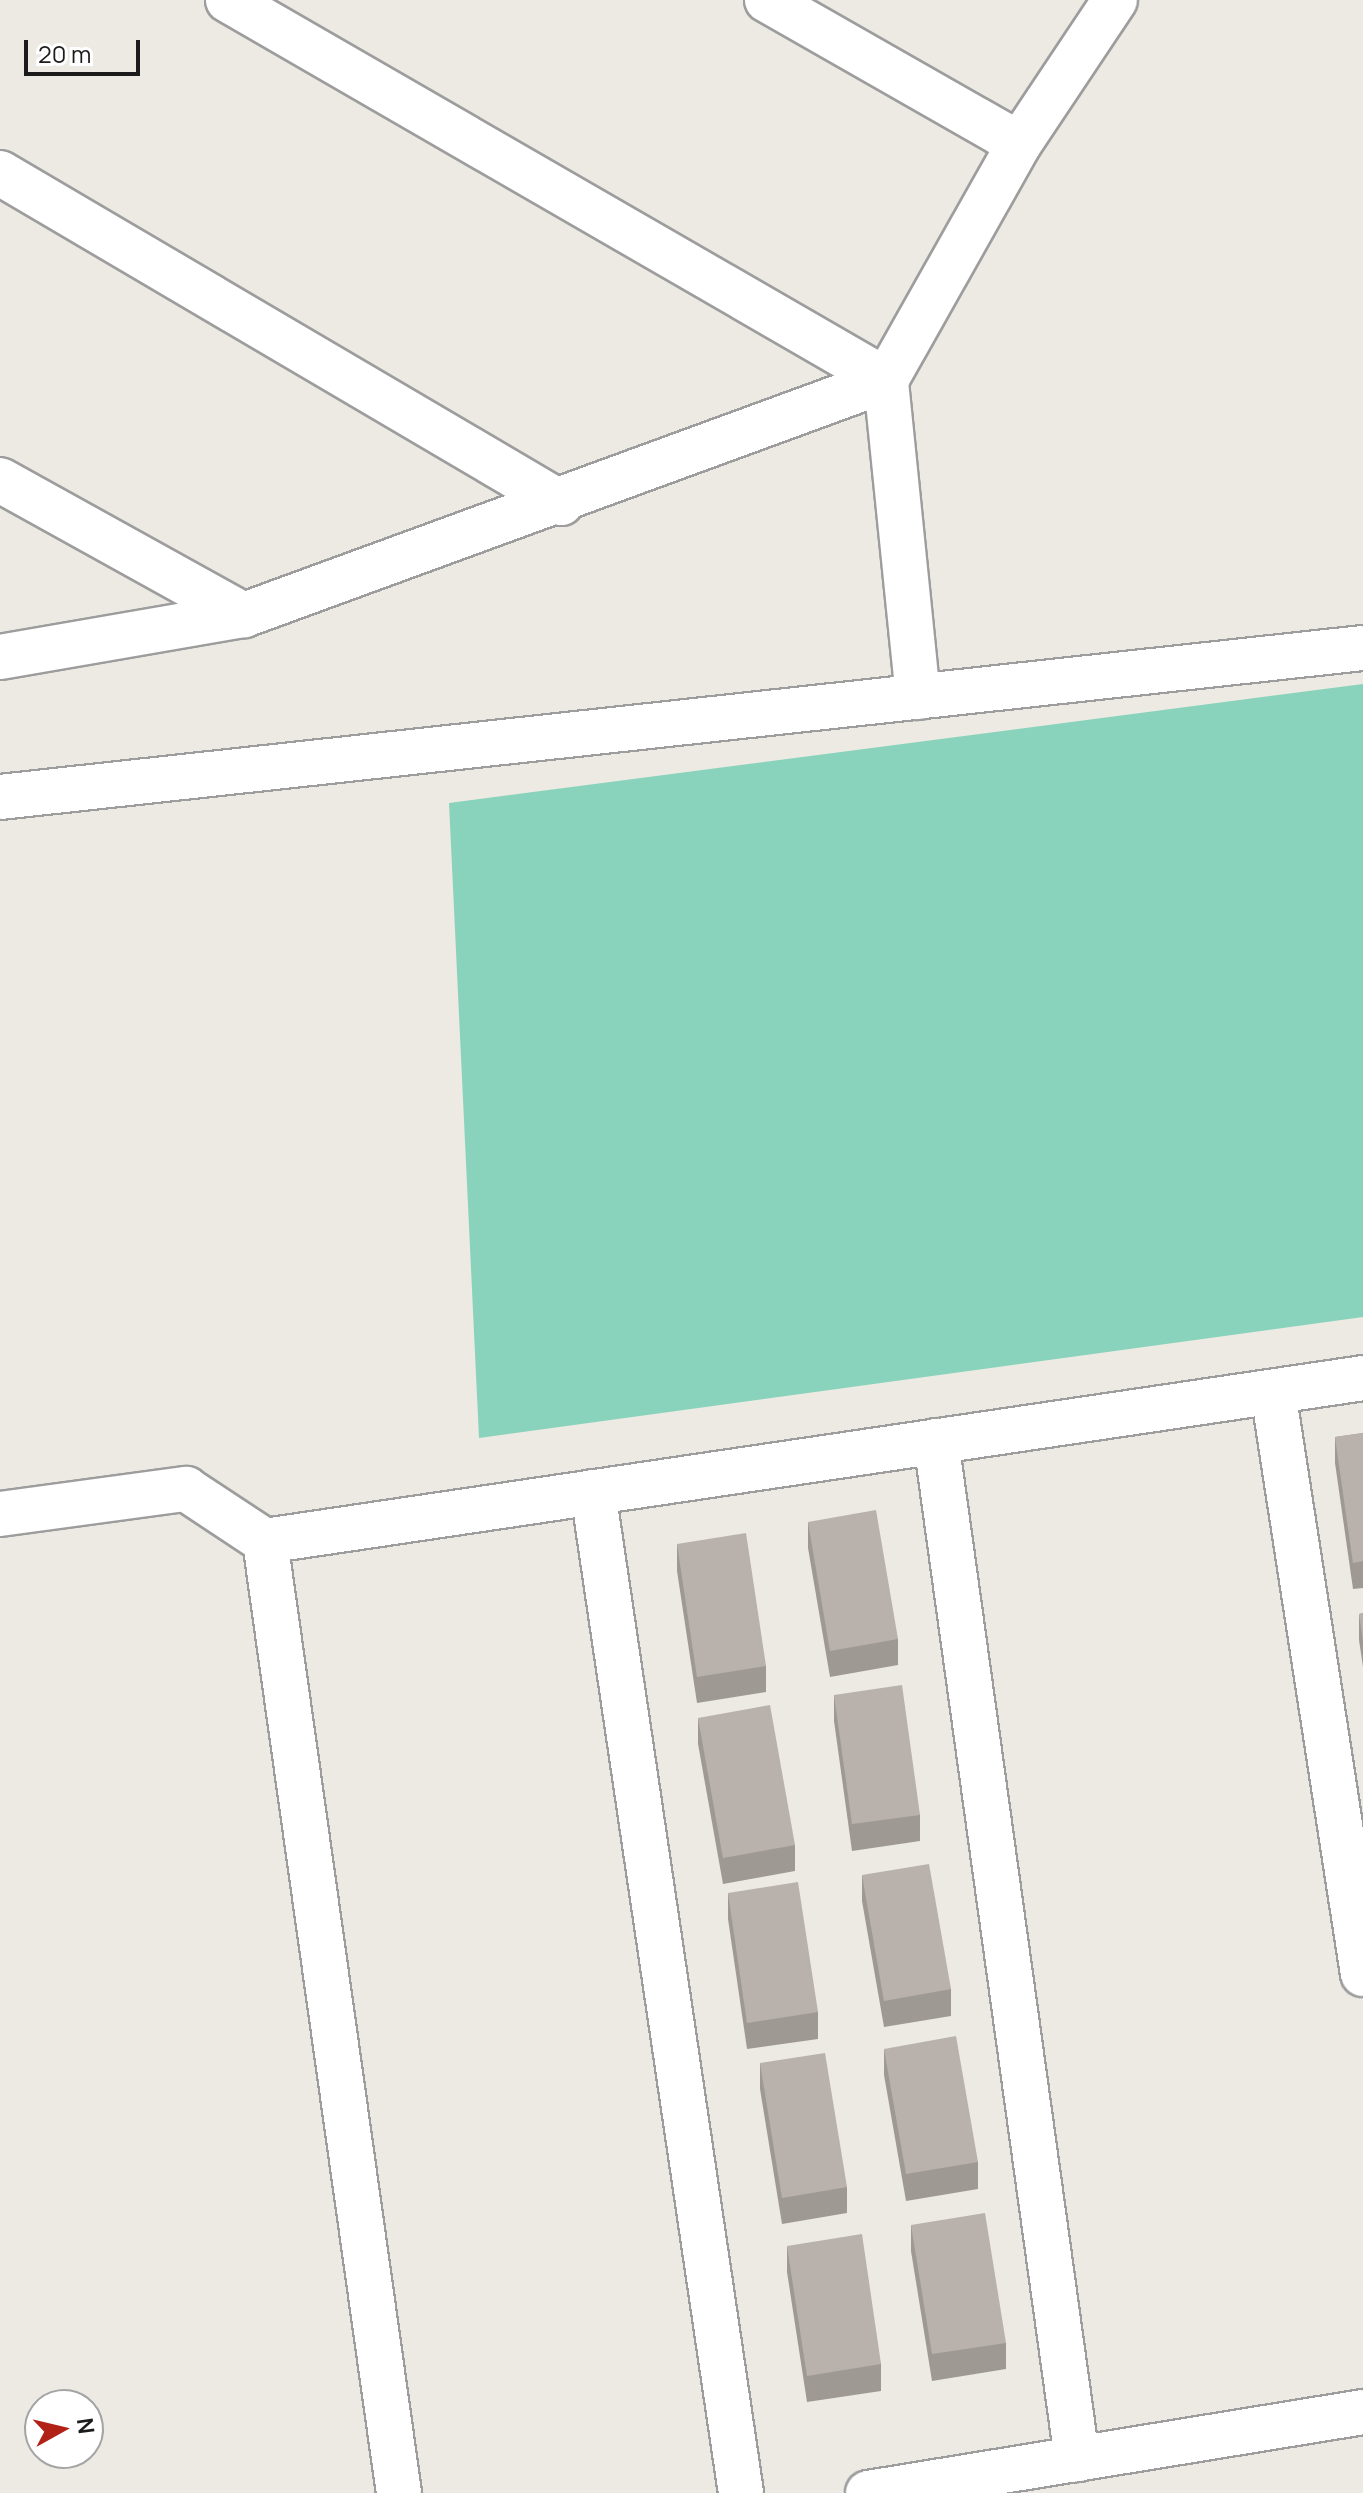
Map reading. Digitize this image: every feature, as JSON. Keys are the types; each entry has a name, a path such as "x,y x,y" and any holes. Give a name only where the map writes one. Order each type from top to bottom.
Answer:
{"street":[{"path":"228,0 886,380"},
{"path":"767,0 1019,144"},
{"path":"918,697 886,380 1019,144 1115,0"},
{"path":"0,173 561,503"},
{"path":"0,657 244,615 561,503 886,380"},
{"path":"0,480 244,615"},
{"path":"0,797 1363,648"},
{"path":"0,1514 186,1489 265,1541 1363,1378"},
{"path":"1273,1392 1363,1974"},
{"path":"936,1441 1077,2459"},
{"path":"593,1492 741,2493"},
{"path":"265,1541 399,2493"},
{"path":"868,2493 1363,2412"}],"green space":[{"path":"1363,684 1363,1317 479,1438 449,803"}],"building":[{"path":"1363,1433 1363,1561 1353,1563 1335,1437"},
{"path":"876,1510 898,1639 830,1651 808,1522"},
{"path":"746,1533 766,1666 697,1677 677,1544"},
{"path":"1363,1613 1363,1641 1359,1614"},
{"path":"902,1685 920,1815 852,1824 834,1695"},
{"path":"770,1705 795,1845 723,1858 698,1718"},
{"path":"929,1864 951,1989 884,2001 862,1875"},
{"path":"798,1882 818,2012 747,2023 728,1893"},
{"path":"956,2036 978,2162 906,2174 884,2049"},
{"path":"825,2053 847,2187 782,2198 760,2063"},
{"path":"985,2213 1006,2343 932,2354 911,2225"},
{"path":"862,2234 881,2364 807,2376 787,2246"}]}
